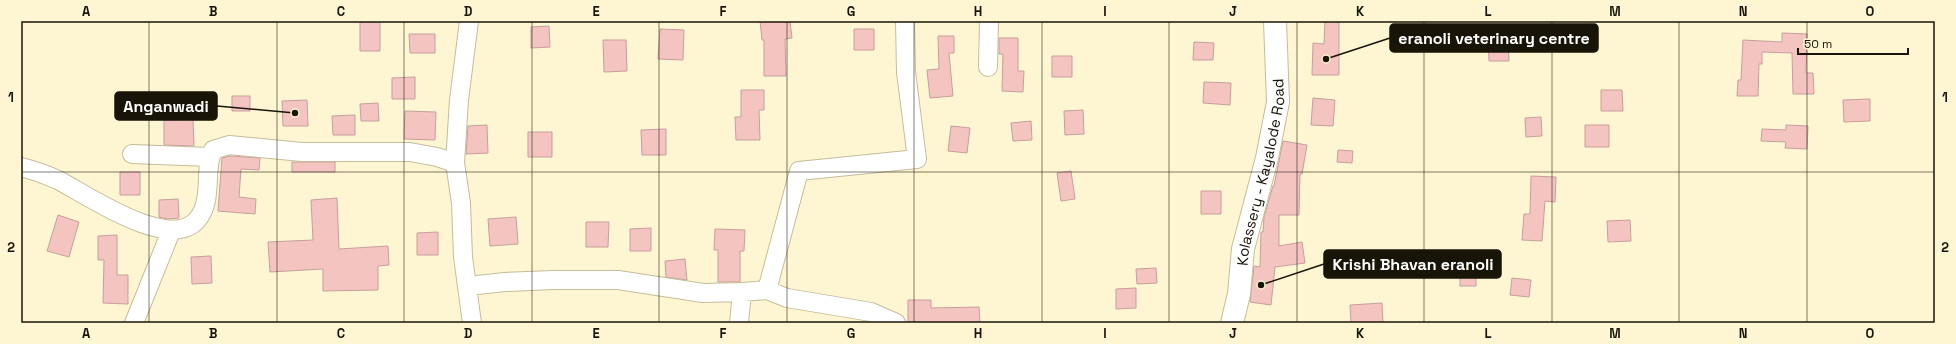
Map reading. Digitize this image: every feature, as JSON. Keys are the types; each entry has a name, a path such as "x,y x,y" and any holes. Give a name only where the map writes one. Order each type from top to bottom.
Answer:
{"main road":[{"name":"Kolassery - Kayalode Road","path":"1232,323 1239,294 1243,249 1267,158 1278,102 1275,21"}],"street":[{"path":"469,21 459,100 454,163 461,203 463,257 472,323"},
{"path":"767,290 799,171 917,159 906,72 905,21"},
{"path":"988,67 989,21"},
{"path":"21,167 57,179 132,220 171,231 184,227 196,220 205,205 209,183 210,157 213,150 228,145 302,152 410,152 437,157 454,163"},
{"path":"132,154 210,157"},
{"path":"134,323 171,231"},
{"path":"468,286 539,280 618,280 703,293 767,290 787,298 872,312 896,323"},
{"path":"739,323 742,292"}],"building":[{"path":"760,21 790,21 792,38 785,39 786,76 764,76 764,40 762,40"},
{"path":"1325,21 1339,21 1339,75 1312,75 1313,43 1324,44"},
{"path":"360,22 380,22 380,51 360,51"},
{"path":"549,26 550,47 531,48 531,27"},
{"path":"660,29 684,30 683,60 658,59"},
{"path":"854,29 874,29 874,50 854,50"},
{"path":"1782,33 1807,34 1806,73 1813,73 1814,94 1793,94 1792,53 1762,52 1762,64 1759,64 1758,96 1737,96 1738,80 1741,80 1743,40 1782,42"},
{"path":"409,34 435,34 435,53 410,53"},
{"path":"938,36 954,36 954,53 949,53 953,96 930,98 927,70 939,69"},
{"path":"999,38 1018,38 1018,71 1024,71 1023,92 1002,91 1003,54 999,54"},
{"path":"1488,38 1508,38 1509,61 1489,61"},
{"path":"603,40 626,40 627,71 604,72"},
{"path":"1194,42 1214,43 1213,60 1193,60"},
{"path":"1052,56 1072,56 1072,77 1052,77"},
{"path":"415,77 415,99 392,99 392,78"},
{"path":"1204,82 1231,83 1230,105 1203,103"},
{"path":"741,90 764,90 764,110 759,110 760,140 736,140 735,117 741,117"},
{"path":"1601,90 1622,90 1623,111 1601,111"},
{"path":"232,96 250,96 250,111 232,111"},
{"path":"1313,98 1335,100 1333,126 1311,125"},
{"path":"1870,99 1870,121 1844,122 1843,100"},
{"path":"307,100 308,126 283,126 282,101"},
{"path":"378,103 379,121 361,121 360,104"},
{"path":"1083,110 1084,134 1065,135 1064,111"},
{"path":"405,111 436,112 435,140 404,139"},
{"path":"355,115 355,135 333,135 332,116"},
{"path":"1541,117 1542,136 1526,137 1525,118"},
{"path":"193,119 194,146 164,145 164,120"},
{"path":"1031,121 1032,140 1013,141 1011,123"},
{"path":"487,125 488,153 466,154 468,126"},
{"path":"1585,125 1609,125 1609,147 1585,147"},
{"path":"1786,125 1808,126 1807,149 1785,148 1786,142 1761,141 1762,129 1786,130"},
{"path":"951,126 970,128 967,153 948,151"},
{"path":"666,129 666,155 642,155 641,130"},
{"path":"528,132 552,132 552,157 528,157"},
{"path":"1283,141 1307,145 1302,174 1300,174 1299,215 1279,215 1279,246 1302,242 1305,263 1275,267 1271,305 1250,302 1254,266 1260,267 1261,232 1263,232 1264,217 1274,186"},
{"path":"1338,150 1353,151 1352,163 1337,162"},
{"path":"230,156 260,158 259,170 241,169 239,197 256,199 255,214 218,211 222,158"},
{"path":"292,162 335,162 335,172 292,172"},
{"path":"1071,171 1075,199 1061,201 1057,173"},
{"path":"120,172 140,172 140,195 120,195"},
{"path":"1531,176 1556,177 1555,202 1545,201 1542,241 1522,240 1524,214 1530,214"},
{"path":"1201,191 1221,191 1221,214 1201,214"},
{"path":"337,198 339,249 388,246 389,265 378,266 378,290 323,291 323,269 270,272 268,242 313,240 311,200"},
{"path":"178,199 179,218 168,219 159,217 159,200"},
{"path":"58,215 79,222 69,257 47,251"},
{"path":"516,217 518,244 490,246 488,219"},
{"path":"1630,220 1631,241 1608,242 1607,221"},
{"path":"586,222 609,222 608,247 586,247"},
{"path":"651,228 651,251 630,251 630,229"},
{"path":"715,229 745,230 744,251 740,251 740,282 718,282 718,250 714,250"},
{"path":"438,232 438,255 417,255 417,233"},
{"path":"117,235 117,275 128,275 128,304 103,303 104,260 98,260 98,236"},
{"path":"211,256 212,283 192,284 191,257"},
{"path":"685,259 687,280 666,277 665,261"},
{"path":"1156,268 1157,283 1137,284 1136,269"},
{"path":"1460,268 1476,268 1476,286 1460,286"},
{"path":"1512,278 1531,280 1529,297 1510,295"},
{"path":"1136,288 1136,308 1116,309 1116,289"},
{"path":"908,300 931,300 931,308 979,307 980,323 908,323"},
{"path":"1382,303 1383,323 1351,323 1350,305"}],"place":[{"name":"eranoli veterinary centre","path":"1326,59"},
{"name":"Anganwadi","path":"295,113"},
{"name":"Krishi Bhavan eranoli","path":"1261,285"}]}
